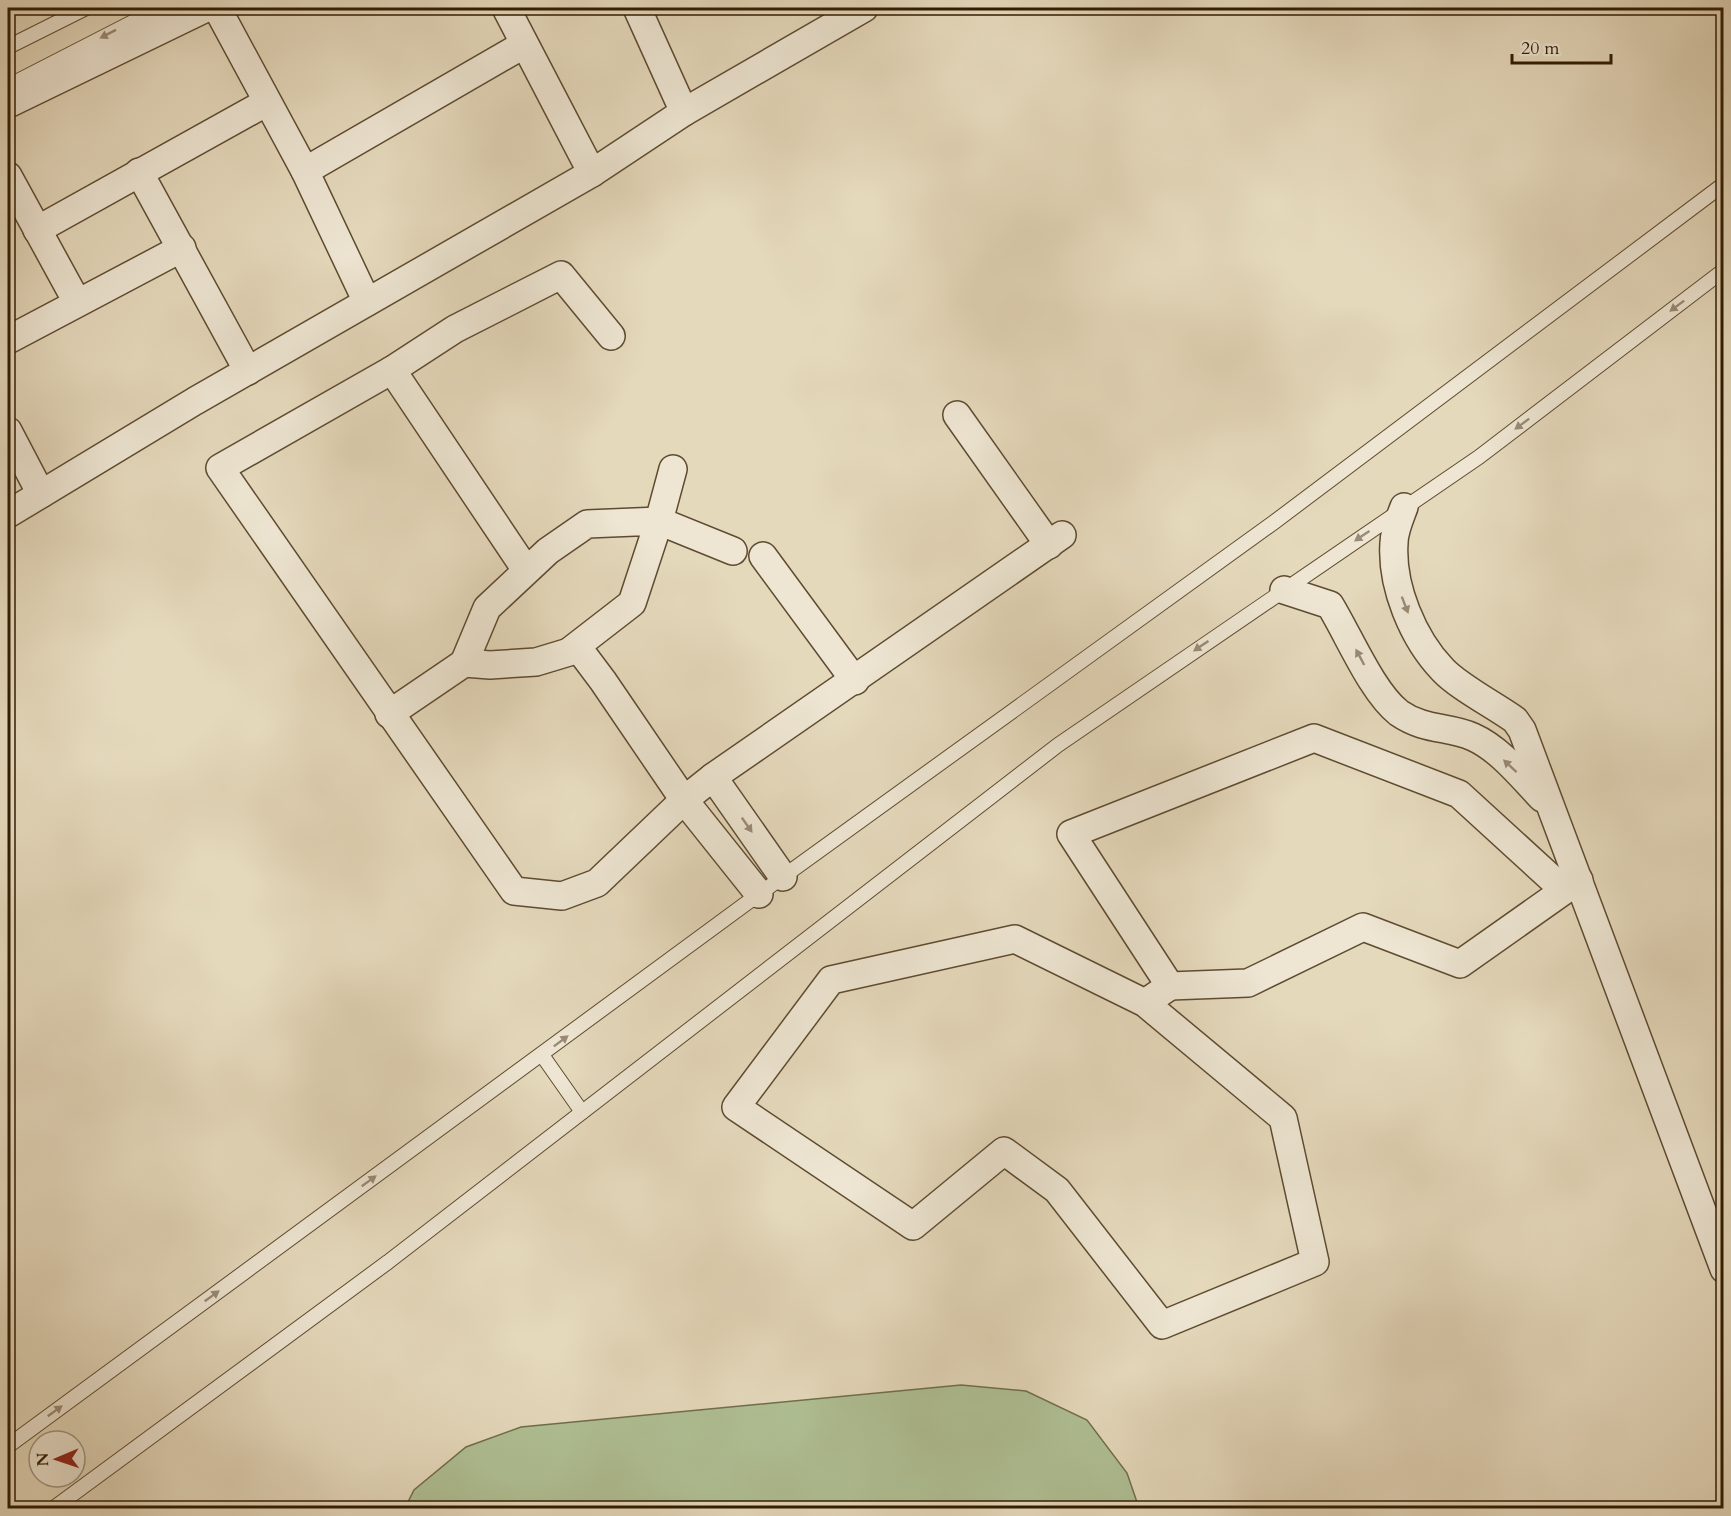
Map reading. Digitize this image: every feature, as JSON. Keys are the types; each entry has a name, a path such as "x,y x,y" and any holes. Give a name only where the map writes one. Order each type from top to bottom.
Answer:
{"street":[{"path":"8,104 207,8"},
{"path":"217,8 305,171 368,302"},
{"path":"506,8 523,45 592,173"},
{"path":"637,8 684,112"},
{"path":"8,514 248,371 592,173 684,112 864,8"},
{"path":"305,171 523,45"},
{"path":"37,230 267,102"},
{"path":"139,172 248,371"},
{"path":"8,176 77,302"},
{"path":"8,340 182,248"},
{"path":"610,336 561,275 455,329 392,370 220,468 514,891 562,896 597,883 684,800 713,777 855,681 1055,540 957,415"},
{"path":"392,370 526,570"},
{"path":"8,430 41,494"},
{"path":"570,651 632,603 659,521 673,469"},
{"path":"1404,507 1394,542 1396,574 1402,599 1424,647 1444,671 1515,720 1522,730 1551,808 1572,885 1724,1269"},
{"path":"389,714 464,663 486,608 526,570 587,524 659,521 734,551"},
{"path":"763,555 855,681"},
{"path":"1284,590 1330,604 1383,698 1400,713 1440,731 1474,738 1510,765 1551,808"},
{"path":"464,663 490,665 536,662 579,650 603,681 684,800 759,894"},
{"path":"1170,986 1071,834 1314,738 1459,794 1572,885"},
{"path":"713,777 783,877"},
{"path":"1145,1003 1170,986 1248,983 1363,927 1460,964 1572,885"},
{"path":"1015,939 1145,1003 1283,1118 1315,1262 1162,1325 1057,1190 1005,1151 913,1226 736,1107 831,980 1015,939"}],"lane":[{"path":"8,47 86,8"},
{"path":"8,86 160,8"},
{"path":"8,1446 759,894 1273,523 1724,184"},
{"path":"54,1509 388,1262 1058,745 1479,457 1724,270"},
{"path":"542,1055 582,1112"}],"green space":[{"path":"961,1385 1026,1391 1087,1420 1127,1473 1139,1508 405,1508 414,1490 466,1447 521,1427"}]}
